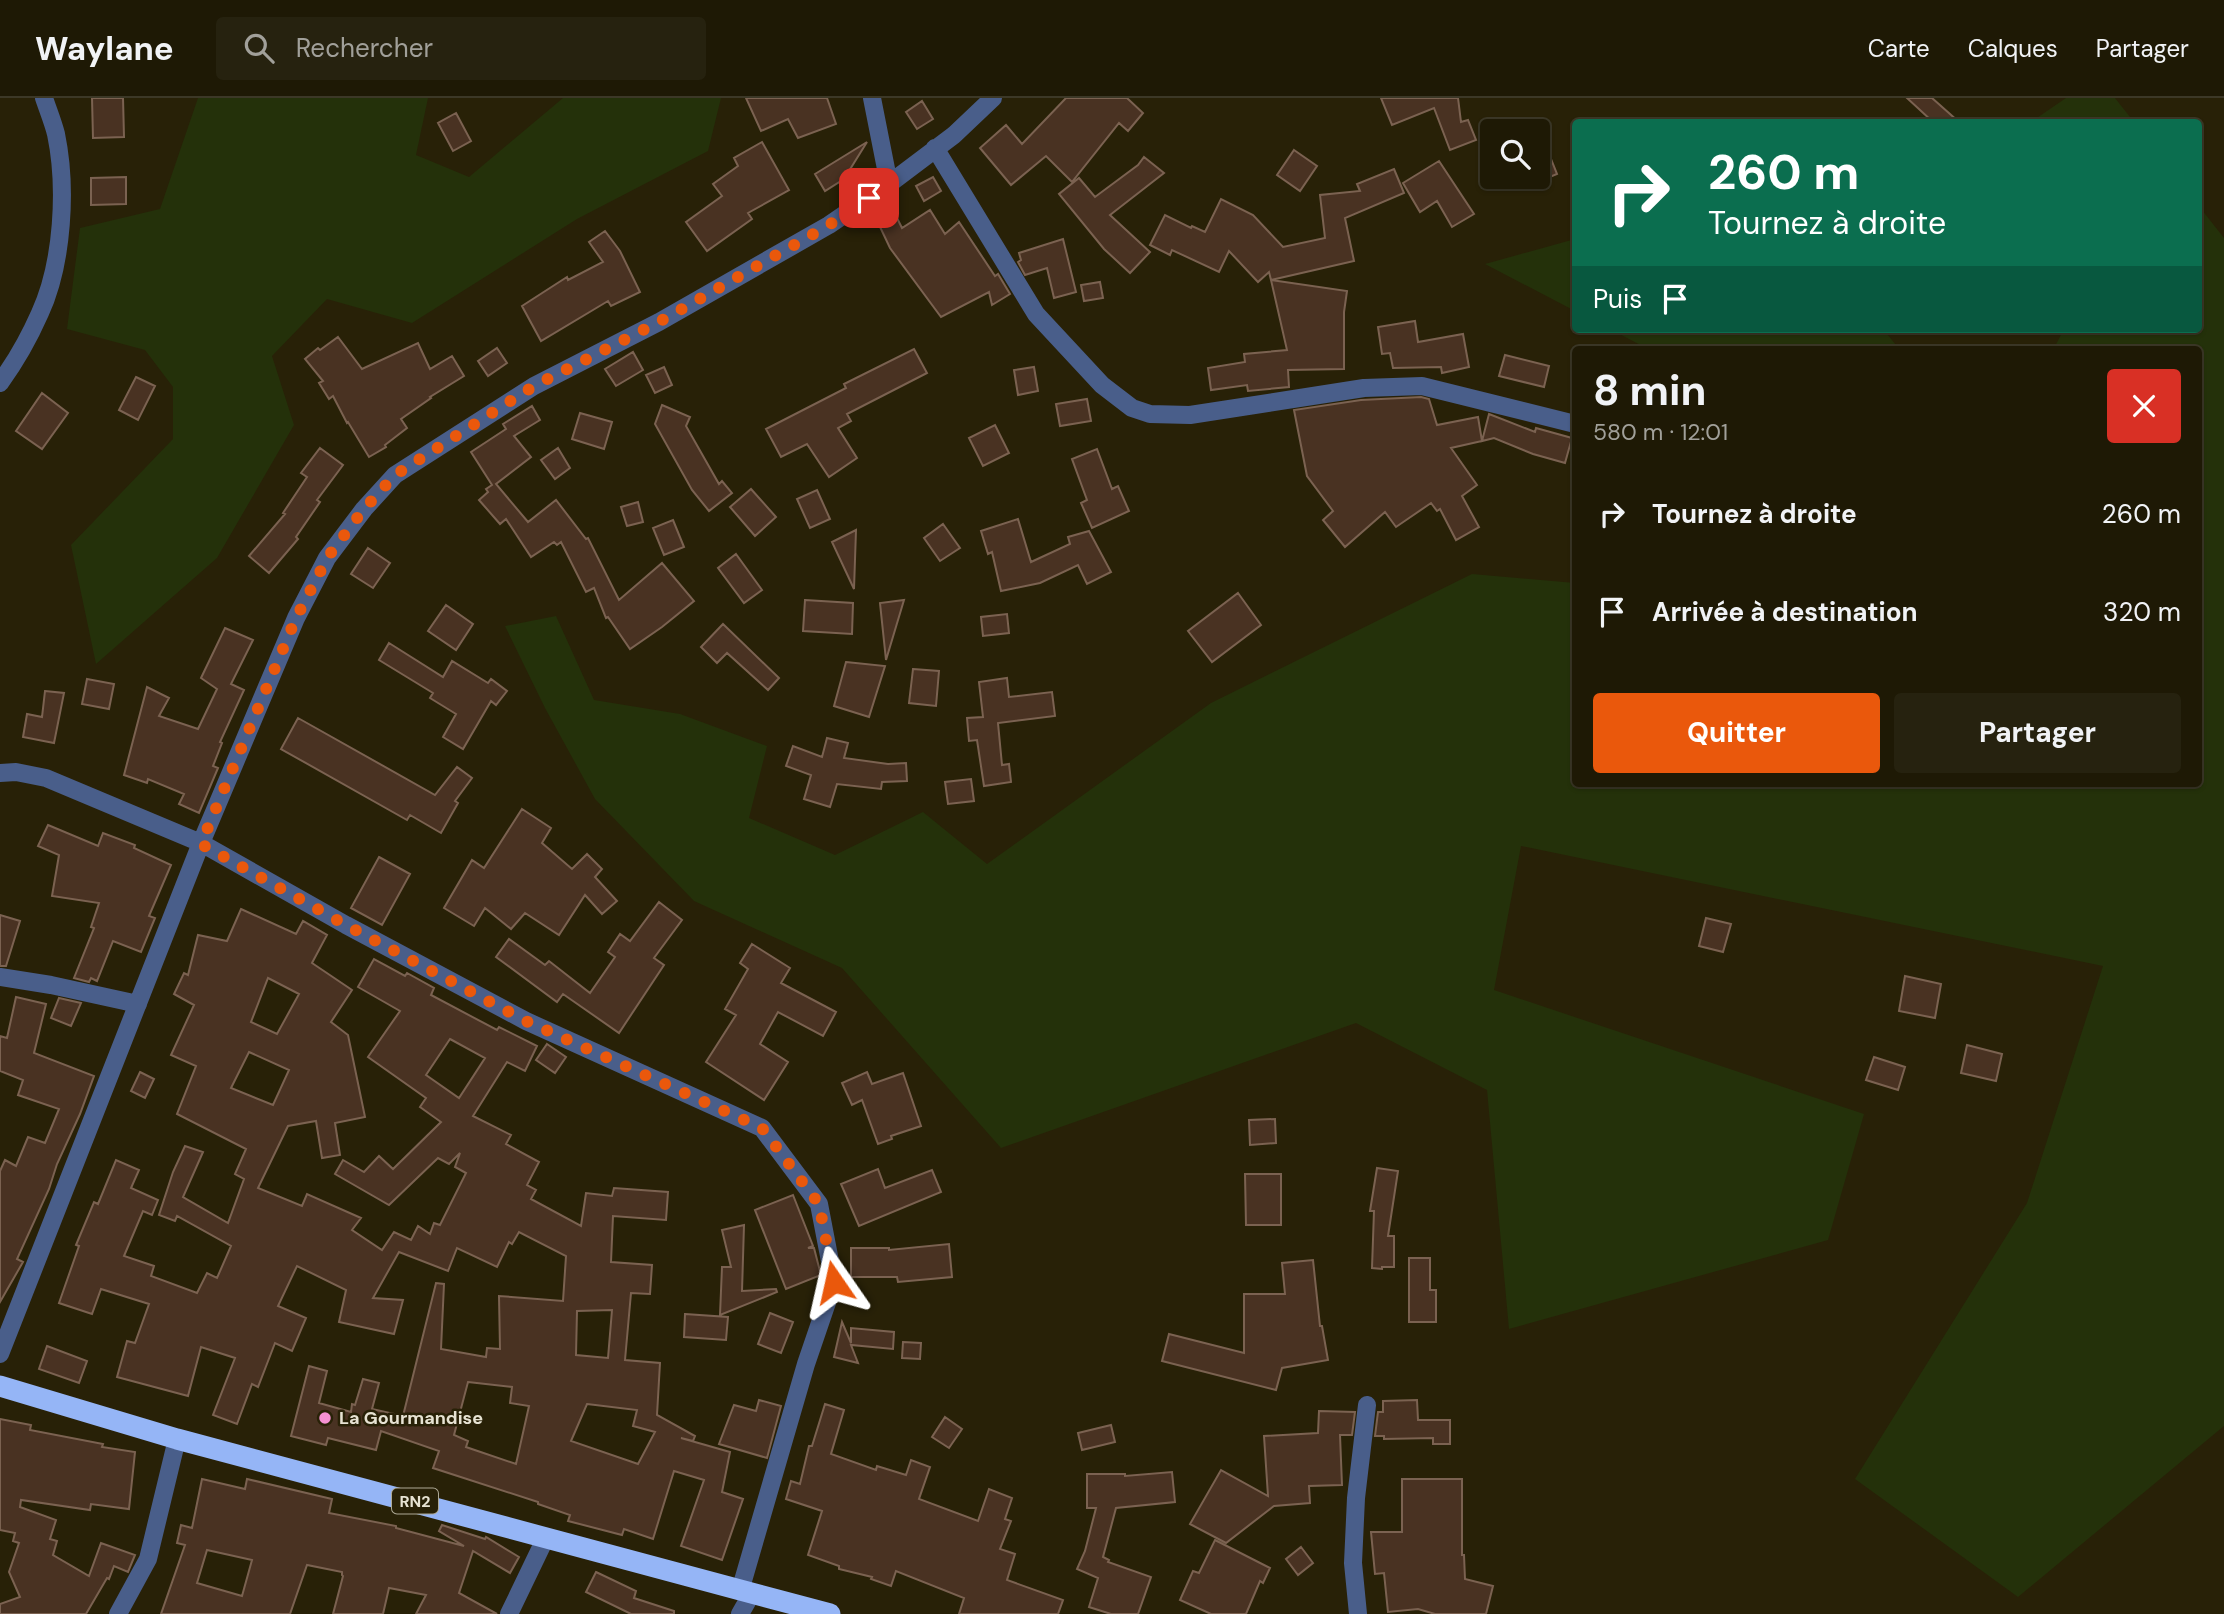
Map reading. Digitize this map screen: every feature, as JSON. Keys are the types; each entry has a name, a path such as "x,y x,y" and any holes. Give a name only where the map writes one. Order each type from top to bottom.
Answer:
{"highway":[{"name":"RN2","path":"0,1385 177,1439 831,1614"}],"street":[{"path":"0,383 18,358 41,311 56,260 63,193 56,132 44,98"},
{"path":"872,98 889,184"},
{"path":"0,1353 201,844 296,618 327,558 364,509 395,475 534,386 659,322 817,232 889,184 954,135 993,98"},
{"path":"935,148 1036,314 1102,385 1132,408 1150,414 1190,415 1364,388 1422,386 1571,423"},
{"path":"0,773 16,772 46,778 201,844 526,1021 762,1128 819,1204 834,1282 806,1364 740,1614"},
{"path":"0,977 138,1004"},
{"path":"1359,1614 1353,1563 1356,1498 1367,1405"},
{"path":"118,1614 148,1559 177,1439"},
{"path":"509,1614 546,1537"}],"green space":[{"path":"198,98 428,98 416,155 469,177 563,98 721,98 708,151 577,219 412,323 327,299 272,356 294,425 217,558 96,664 71,545 173,439 173,387 145,350 67,329 80,228 160,209"},
{"path":"2066,98 2115,98 2132,119 2035,119"},
{"path":"2202,210 2224,238 2224,1426 2018,1597 1855,1479 2027,1203 2103,966 1521,846 1494,990 1864,1114 1828,1240 1509,1329 1487,1090 1356,1023 1001,1148 842,968 694,901 595,799 545,708 505,626 556,616 594,700 680,714 767,746 749,818 835,855 923,812 987,864 1211,703 1472,574 1572,583 1572,787 2202,787 2202,346 2055,346 2062,333 2202,333"},
{"path":"1572,240 1572,309 1485,264"},
{"path":"1618,333 1886,333 1897,346 1642,346"}],"building":[{"path":"92,98 123,98 124,137 93,138"},
{"path":"746,98 827,98 836,124 798,138 788,119 761,131"},
{"path":"1066,98 1127,98 1143,113 1128,131 1119,123 1072,182 1046,156 1011,185 980,148 1006,125 1022,144"},
{"path":"1381,98 1458,98 1461,122 1468,120 1476,140 1450,150 1434,108 1392,125"},
{"path":"1907,98 1932,98 1956,119 1930,119"},
{"path":"922,101 933,119 917,129 906,112"},
{"path":"456,113 471,141 453,151 438,123"},
{"path":"762,142 789,190 748,213 752,219 707,251 686,222 722,196 713,184 738,166 734,158"},
{"path":"867,142 844,179 825,191 815,174"},
{"path":"1294,150 1317,166 1300,191 1277,175"},
{"path":"1550,156 1557,174 1550,177"},
{"path":"1144,157 1164,173 1110,215 1150,252 1130,273 1104,249 1059,194 1079,178 1095,197 1138,165"},
{"path":"1439,161 1474,214 1452,227 1437,201 1420,212 1403,183"},
{"path":"1394,169 1404,193 1345,218 1354,261 1271,280 1269,272 1258,282 1229,251 1219,272 1172,250 1170,255 1150,245 1165,215 1205,232 1221,199 1253,215 1283,247 1325,238 1320,195 1360,191 1357,184"},
{"path":"126,177 126,204 91,205 91,178"},
{"path":"933,177 941,191 924,201 916,186"},
{"path":"889,202 902,228 930,210 945,234 959,222 1010,294 992,305 989,292 941,317 890,248 872,210"},
{"path":"605,231 620,251 640,292 611,306 608,301 541,341 522,306 567,277 568,280 603,262 589,242"},
{"path":"1063,239 1076,292 1054,298 1047,268 1025,275 1018,262 1021,260 1019,253"},
{"path":"1271,280 1347,291 1344,312 1344,369 1288,370 1289,387 1248,391 1247,385 1211,390 1208,368 1245,362 1244,354 1287,350"},
{"path":"1100,282 1103,298 1084,301 1081,285"},
{"path":"1415,321 1418,342 1463,334 1469,367 1442,373 1441,367 1393,368 1390,353 1382,354 1378,327"},
{"path":"338,337 362,369 418,343 430,369 452,356 464,376 401,419 407,428 385,445 386,447 369,457 333,396 329,399 319,383 323,381 305,359"},
{"path":"497,348 507,363 488,376 478,361"},
{"path":"914,349 927,373 847,414 851,421 838,428 857,458 829,477 807,444 781,457 766,429 846,388 844,384"},
{"path":"633,352 643,370 616,386 605,369"},
{"path":"1505,355 1549,366 1544,387 1499,376"},
{"path":"664,367 672,385 655,393 646,375"},
{"path":"1034,367 1038,391 1018,395 1014,370"},
{"path":"136,377 155,386 138,420 119,410"},
{"path":"42,393 68,413 42,449 16,431"},
{"path":"1421,397 1429,399 1437,425 1478,417 1482,441 1451,448 1477,485 1462,496 1479,527 1456,540 1440,509 1437,511 1431,503 1396,527 1385,512 1345,547 1323,520 1333,511 1307,476 1294,410 1361,400"},
{"path":"1087,399 1091,421 1060,426 1056,404"},
{"path":"662,405 690,417 686,426 719,484 722,481 732,493 709,511 692,490 655,424"},
{"path":"532,406 540,420 514,436 531,457 496,484 528,522 556,500 586,539 588,538 619,600 662,563 694,601 630,649 608,617 606,618 594,588 586,592 561,542 557,545 554,542 531,557 506,519 500,524 479,500 492,485 471,452 506,429 503,424"},
{"path":"580,413 612,422 604,449 572,439"},
{"path":"1489,414 1535,432 1536,428 1572,438 1565,463 1533,454 1494,438 1482,441"},
{"path":"995,425 1009,453 983,466 969,438"},
{"path":"320,448 343,465 317,500 320,502 296,537 298,539 269,573 249,556 285,514 283,513 307,477 301,473"},
{"path":"558,448 570,468 555,479 541,460"},
{"path":"1097,449 1112,489 1118,486 1129,511 1092,528 1081,503 1087,500 1072,459"},
{"path":"751,489 776,517 755,536 730,507"},
{"path":"817,490 830,519 810,528 797,499"},
{"path":"638,502 643,522 627,526 621,507"},
{"path":"1018,519 1031,562 1070,544 1068,537 1089,531 1111,572 1087,584 1078,565 1040,583 1001,591 992,552 988,554 981,531"},
{"path":"673,520 684,547 664,555 653,528"},
{"path":"943,524 960,548 940,561 924,538"},
{"path":"856,530 854,589 832,542"},
{"path":"368,548 390,563 373,588 351,574"},
{"path":"736,554 762,590 744,603 718,568"},
{"path":"1238,593 1261,625 1212,662 1188,631"},
{"path":"805,600 853,603 852,634 803,631"},
{"path":"904,600 886,660 880,603"},
{"path":"446,605 473,624 456,650 428,631"},
{"path":"1007,614 1009,633 983,636 981,617"},
{"path":"723,624 779,678 768,690 727,653 717,663 701,647"},
{"path":"225,628 253,640 231,684 244,690 220,742 222,743 213,766 218,768 199,813 179,804 184,794 148,779 147,783 124,775 147,687 169,698 159,716 198,729 217,689 201,678"},
{"path":"389,643 443,677 452,661 488,683 491,679 507,691 496,705 491,701 463,749 443,737 456,714 430,698 433,693 379,660"},
{"path":"846,662 885,666 869,717 834,706"},
{"path":"913,669 939,671 936,706 909,703"},
{"path":"1007,678 1009,697 1052,692 1055,716 998,723 1002,765 1009,764 1011,782 984,786 977,740 969,741 967,718 983,717 979,682"},
{"path":"87,679 114,684 109,709 82,704"},
{"path":"45,691 64,693 54,743 23,737 27,714 42,717"},
{"path":"298,718 435,795 457,767 472,778 455,801 458,803 441,833 410,815 407,820 281,749"},
{"path":"827,738 848,743 844,758 888,764 906,763 907,781 882,782 881,789 837,784 830,807 804,799 811,775 786,766 793,746 822,757"},
{"path":"971,779 974,801 948,804 945,782"},
{"path":"522,809 551,828 542,843 572,869 587,854 602,869 595,877 617,901 602,914 585,895 559,935 525,913 511,929 485,908 474,926 444,908 472,860 484,868"},
{"path":"48,825 98,846 103,833 135,845 134,848 171,865 149,916 155,918 141,952 113,941 97,981 91,978 89,982 74,978 94,928 91,927 99,903 52,896 59,855 38,846"},
{"path":"379,857 410,874 382,925 351,908"},
{"path":"659,902 682,920 654,958 664,965 619,1033 563,994 557,1002 496,957 509,939 545,965 549,961 590,993 615,957 608,952 620,934 630,941"},
{"path":"241,909 296,934 303,921 327,935 312,963 352,990 331,1022 348,1035 365,1117 335,1123 340,1155 322,1158 316,1121 288,1126 258,1188 302,1206 307,1194 361,1218 352,1230 382,1250 394,1232 411,1240 418,1226 430,1234 434,1223 440,1225 466,1173 455,1167 460,1153 449,1164 438,1158 389,1205 335,1174 343,1160 364,1172 379,1156 393,1169 441,1122 420,1107 426,1098 368,1057 400,1011 358,987 374,959 434,988 431,995 497,1030 499,1027 537,1046 525,1071 507,1062 473,1116 511,1135 506,1144 539,1162 527,1185 536,1190 531,1199 581,1226 586,1193 612,1196 614,1188 668,1192 666,1220 613,1216 611,1262 652,1265 650,1294 631,1293 625,1360 660,1363 657,1415 695,1436 693,1441 681,1438 730,1452 722,1492 743,1499 722,1560 681,1546 704,1480 674,1471 653,1539 624,1529 622,1535 568,1521 570,1515 538,1502 433,1468 439,1451 381,1431 376,1450 328,1438 326,1445 291,1436 309,1366 327,1371 319,1403 351,1412 363,1379 379,1383 372,1409 403,1416 436,1283 444,1284 441,1349 486,1357 487,1348 500,1349 499,1296 563,1301 566,1256 519,1232 512,1244 509,1242 497,1267 457,1248 448,1271 399,1252 373,1298 403,1300 394,1334 339,1322 346,1290 297,1266 278,1306 306,1318 292,1351 275,1343 258,1387 252,1384 237,1424 213,1415 235,1358 201,1347 188,1396 117,1377 127,1341 135,1343 149,1304 101,1289 92,1314 59,1303 79,1246 76,1245 94,1202 98,1204 116,1160 139,1170 131,1188 158,1200 152,1215 143,1211 124,1256 154,1266 151,1276 197,1293 207,1273 217,1278 231,1246 177,1216 175,1221 159,1215 185,1146 203,1152 183,1197 228,1223 244,1179 235,1174 246,1149 177,1114 196,1066 171,1055 194,1005 174,994 184,973 188,975 198,935 227,941","holes":["268,978 299,994 277,1034 251,1022","450,1039 485,1058 459,1098 426,1075","249,1052 289,1070 273,1105 231,1088","612,1310 608,1358 576,1355 577,1311","468,1382 512,1387 510,1403 529,1406 516,1464 466,1447 468,1441 454,1435","587,1404 637,1410 633,1426 655,1432 638,1464 571,1441"]},
{"path":"0,915 20,921 6,966 0,966"},
{"path":"1706,918 1731,924 1723,952 1699,946"},
{"path":"752,944 790,968 781,983 836,1012 823,1036 778,1012 760,1044 788,1062 764,1100 706,1062 736,1015 725,1009 748,969 740,963"},
{"path":"1905,976 1941,984 1935,1018 1899,1011"},
{"path":"16,997 46,1004 34,1053 94,1076 49,1189 17,1259 23,1262 0,1302 0,1171 5,1160 16,1166 28,1137 45,1143 59,1109 18,1095 23,1080 0,1071 0,1036 7,1038"},
{"path":"59,998 81,1003 71,1026 51,1018"},
{"path":"547,1044 566,1057 555,1073 536,1060"},
{"path":"1967,1045 2002,1054 1996,1081 1961,1073"},
{"path":"1874,1057 1905,1067 1898,1090 1866,1080"},
{"path":"140,1072 154,1079 145,1098 131,1091"},
{"path":"867,1072 872,1084 903,1073 921,1126 891,1136 892,1139 878,1144 862,1100 852,1105 842,1083"},
{"path":"1275,1119 1276,1143 1250,1145 1249,1120"},
{"path":"1377,1168 1398,1171 1388,1236 1394,1236 1394,1267 1382,1269 1372,1268 1374,1211 1370,1211"},
{"path":"878,1169 885,1188 932,1170 941,1192 859,1226 841,1184"},
{"path":"1245,1174 1281,1174 1281,1225 1246,1225"},
{"path":"793,1195 813,1246 808,1248 814,1248 821,1275 786,1289 755,1210"},
{"path":"744,1225 742,1291 776,1289 777,1292 720,1315 722,1267 731,1267 722,1230"},
{"path":"949,1244 952,1277 898,1282 897,1277 851,1277 851,1248 889,1250"},
{"path":"1409,1258 1430,1258 1430,1290 1436,1290 1436,1322 1409,1322"},
{"path":"1313,1260 1320,1326 1328,1360 1282,1368 1276,1390 1162,1361 1169,1334 1244,1353 1244,1294 1285,1294 1282,1263"},
{"path":"770,1313 793,1322 781,1353 758,1344"},
{"path":"685,1314 728,1317 726,1340 684,1337"},
{"path":"842,1322 851,1343 851,1328 894,1332 893,1349 851,1345 858,1363 834,1357"},
{"path":"903,1342 921,1343 920,1359 902,1358"},
{"path":"47,1346 87,1361 79,1383 39,1369"},
{"path":"759,1400 781,1406 767,1458 719,1444 734,1405 756,1411"},
{"path":"1417,1400 1418,1420 1450,1420 1450,1444 1433,1444 1433,1438 1384,1439 1384,1436 1375,1436 1378,1412 1383,1412 1383,1401"},
{"path":"825,1404 844,1410 831,1454 876,1470 877,1466 906,1475 911,1460 930,1467 919,1499 978,1521 989,1489 1012,1498 1005,1519 1011,1521 1000,1549 1015,1554 1007,1580 1063,1600 1058,1614 959,1614 964,1598 896,1571 891,1586 871,1579 872,1577 839,1569 839,1566 808,1555 822,1511 786,1499 791,1481 800,1484 809,1446 812,1446"},
{"path":"1319,1411 1355,1412 1352,1435 1340,1435 1342,1485 1309,1486 1310,1503 1274,1506 1226,1543 1190,1524 1221,1470 1268,1496 1264,1436 1318,1433"},
{"path":"945,1417 962,1429 949,1448 932,1437"},
{"path":"0,1419 31,1425 30,1430 135,1452 129,1509 91,1504 90,1510 21,1500 20,1507 56,1520 50,1539 57,1541 53,1555 89,1576 101,1543 135,1555 128,1572 114,1566 109,1579 107,1578 86,1614 0,1614 0,1604 20,1597 9,1572 19,1543 13,1541 15,1533 0,1530"},
{"path":"1111,1425 1115,1442 1082,1450 1078,1433"},
{"path":"1172,1472 1175,1502 1116,1508 1103,1557 1109,1560 1108,1562 1151,1577 1138,1614 1111,1614 1089,1607 1098,1578 1077,1569 1085,1551 1096,1508 1087,1508 1087,1474 1125,1476"},
{"path":"202,1479 245,1489 247,1479 332,1499 329,1513 396,1526 464,1546 439,1531 442,1525 485,1539 486,1537 519,1557 510,1573 473,1551 459,1593 497,1614 416,1614 426,1595 389,1588 383,1614 333,1614 342,1572 307,1565 290,1614 161,1614 185,1545 177,1543 181,1525 192,1528","holes":["207,1550 252,1560 242,1596 197,1583"]},
{"path":"1402,1479 1462,1479 1462,1555 1465,1579 1493,1586 1486,1614 1435,1614 1418,1609 1388,1612 1384,1573 1375,1574 1371,1532 1402,1532"},
{"path":"1215,1540 1270,1568 1263,1583 1260,1581 1246,1614 1211,1614 1180,1600 1193,1571 1199,1573"},
{"path":"1301,1547 1313,1563 1298,1575 1286,1559"},
{"path":"596,1572 636,1591 634,1598 674,1611 674,1614 631,1614 586,1592"}],"place":[{"name":"La Gourmandise","path":"325,1418"}],"route":[{"path":"834,1282 819,1204 762,1128 526,1021 201,844 296,618 327,558 364,509 395,475 534,386 659,322 829,225 869,198"}]}
